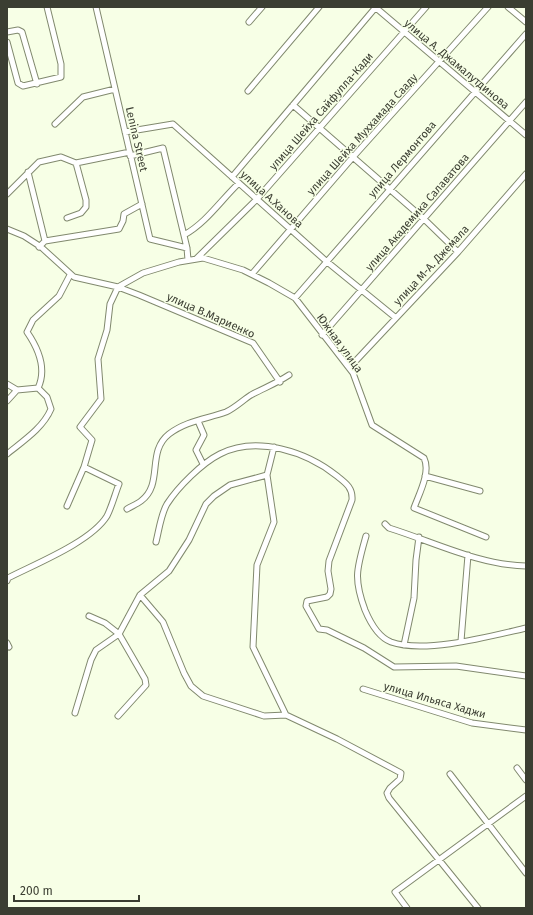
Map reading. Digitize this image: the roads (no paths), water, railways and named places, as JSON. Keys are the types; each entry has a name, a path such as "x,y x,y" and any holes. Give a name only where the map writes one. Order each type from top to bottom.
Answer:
{"street":[{"path":"7,42 18,83 23,86 61,78 61,64 47,7"},
{"name":"Lenina Street","path":"96,7 150,239 187,248"},
{"path":"249,22 262,7"},
{"path":"248,91 319,7"},
{"path":"232,177 376,7"},
{"name":"улица А. Джамалутдинова","path":"376,7 439,63 526,135"},
{"name":"улица Шейха Сайфулла-Кади","path":"195,259 257,200 403,31 426,7"},
{"name":"улица Шейха Муххамада Сааду","path":"252,274 353,157 488,7"},
{"path":"508,7 526,22"},
{"path":"7,32 18,30 22,32 37,84"},
{"name":"улица Лермонтова","path":"295,298 526,34"},
{"path":"55,124 83,96 115,89"},
{"name":"улица Академика Салаватова","path":"322,335 526,102"},
{"path":"293,105 424,219 458,252"},
{"name":"улица А.Ханова","path":"125,132 172,124 326,261 396,318"},
{"path":"7,194 38,162 61,157 76,163 163,148 187,248 188,260"},
{"path":"67,218 81,213 86,207 86,200 76,163"},
{"path":"28,172 45,241"},
{"name":"улица М-А. Джемала","path":"349,368 458,252 526,174"},
{"path":"184,235 216,209 220,202 239,183"},
{"path":"39,247 45,241 119,229 123,221 124,214 142,204"},
{"path":"7,229 24,236 39,247 70,275 59,296 29,325 27,332 37,347 42,378 38,388"},
{"name":"Южная улица","path":"118,287 143,273 188,260 203,258 252,274 295,298 322,335 353,373 372,425 424,458 426,462 425,476 414,508 486,537"},
{"name":"улица В.Мариенко","path":"70,275 118,287 253,344 280,382"},
{"path":"67,506 84,467 92,440 80,427 101,399 98,359 107,330 110,304 118,287"},
{"path":"127,509 141,501 152,489 155,480 156,453 163,440 188,422 198,421 228,411 252,395 280,382 289,375"},
{"path":"7,384 17,390 38,388"},
{"path":"7,454 48,418 51,409 47,397 38,388"},
{"path":"7,401 17,390"},
{"path":"198,421 204,435 196,450 203,464"},
{"path":"274,447 267,475 274,522 257,565 253,646 286,715"},
{"path":"156,542 167,505 203,464 221,453 234,449 274,447 317,461 346,483 353,493 352,500 329,561 328,571 331,589 330,594 327,597 307,601 306,606 319,629 327,630 364,648 394,667 456,666 526,676"},
{"path":"7,581 8,578 66,549 96,529 107,516 119,484 84,467"},
{"path":"75,713 90,660 96,650 118,634 140,595 169,571 189,540 203,509 214,496 230,485 267,475"},
{"path":"425,476 480,491"},
{"path":"386,524 390,528 468,555 508,566 526,566"},
{"path":"366,536 356,573 358,591 369,620 377,631 390,641 404,645 435,645 526,628"},
{"path":"404,645 414,598 419,538"},
{"path":"461,641 468,555"},
{"path":"140,595 163,622 184,673 191,686 203,696 264,716 286,715 337,739 401,773 400,779 390,788 387,793 388,798 478,908"},
{"path":"89,616 105,623 118,634 145,679 146,685 118,716"},
{"name":"улица Ильяса Хаджи","path":"363,690 472,722 526,730"},
{"path":"517,768 526,780"},
{"path":"450,774 526,873"},
{"path":"407,908 395,892 489,825 526,796"}]}
